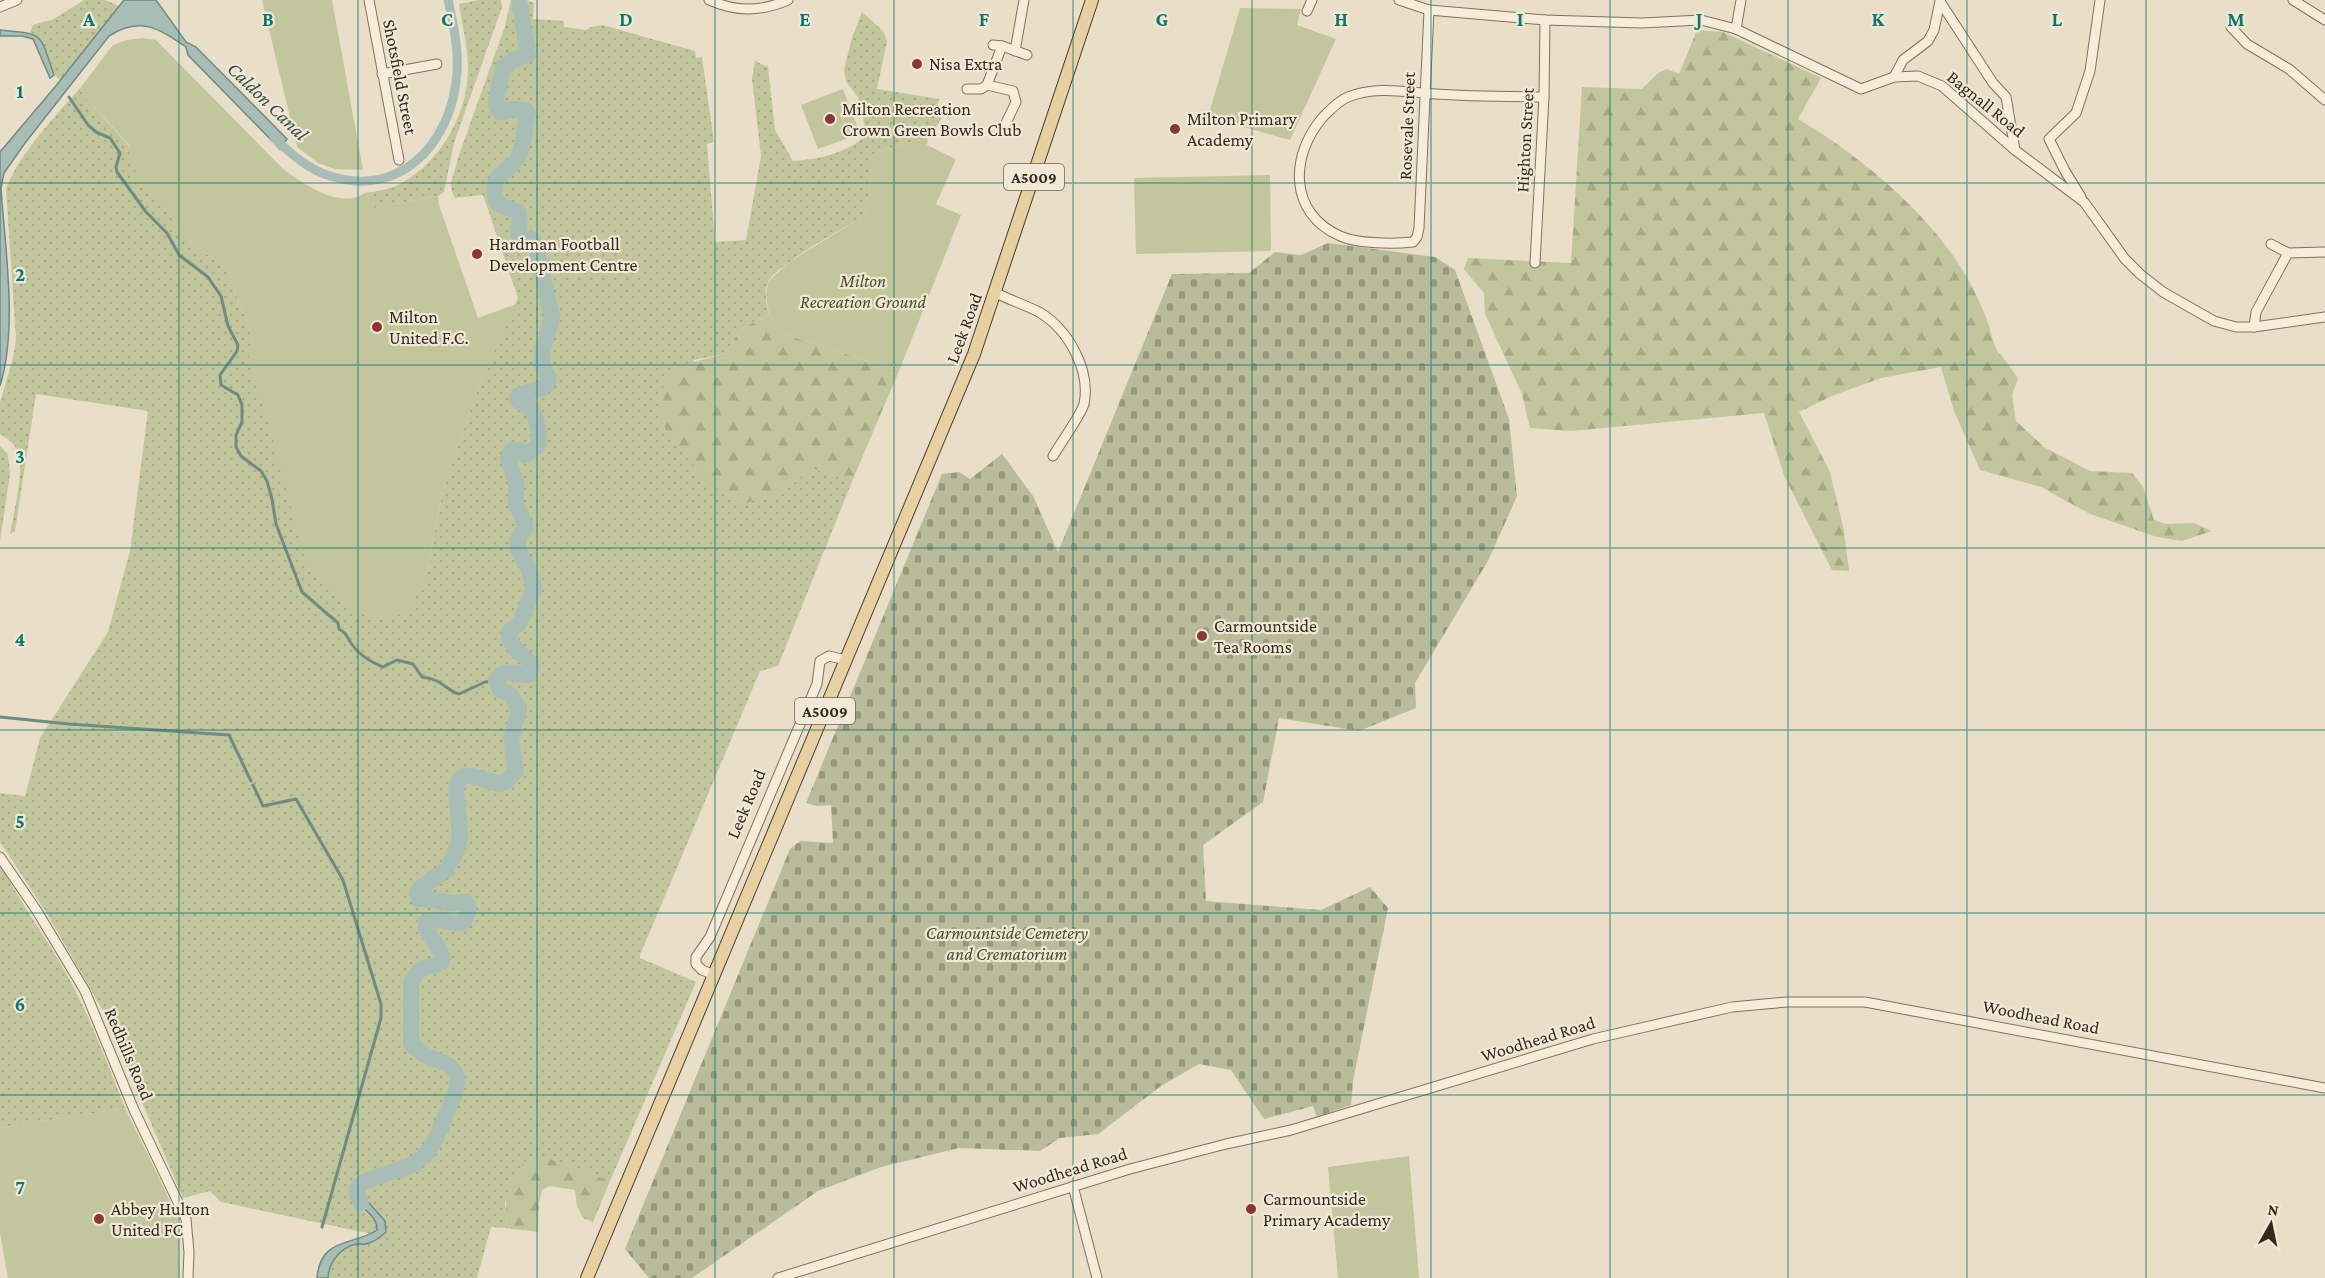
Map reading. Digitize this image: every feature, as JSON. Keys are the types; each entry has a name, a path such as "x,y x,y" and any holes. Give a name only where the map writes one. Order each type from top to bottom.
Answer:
{"main road":[{"name":"Leek Road","path":"587,1278 955,402 996,293 1092,0"}],"street":[{"path":"0,7 17,0"},
{"name":"Shotsfield Street","path":"369,0 399,160"},
{"path":"709,0 747,10 769,7 788,0"},
{"path":"1015,51 1024,0"},
{"path":"1307,11 1312,0"},
{"name":"Bagnall Road","path":"1399,0 1429,10 1545,20 1642,23 1701,20 1736,29 1862,89 1894,77 1918,76 1942,86 2015,150 2084,202 2125,259 2163,292 2214,321 2236,327 2254,327 2325,317"},
{"path":"1736,29 1741,0"},
{"path":"2084,202 2049,139 2076,113 2090,71 2100,0"},
{"path":"2293,0 2325,20"},
{"path":"1894,77 1904,60 1929,42 1940,2"},
{"path":"1940,2 1993,83 2006,97 2015,150"},
{"name":"Rosevale Street","path":"1424,93 1393,89 1364,92 1345,98 1330,109 1313,129 1300,163 1299,190 1314,216 1329,230 1341,237 1356,240 1413,242 1418,237 1429,10"},
{"name":"Highton Street","path":"1535,263 1544,97 1545,20"},
{"path":"2231,27 2247,44 2289,69 2323,94"},
{"path":"967,89 981,89 987,85 998,45 1027,55"},
{"path":"382,74 437,64"},
{"path":"987,85 1013,91 1016,102 1005,124"},
{"path":"1424,93 1544,97"},
{"path":"2271,244 2288,253 2325,252"},
{"path":"2254,327 2256,312 2288,253"},
{"path":"996,293 1040,313 1057,326 1082,363 1085,387 1084,405 1053,456"},
{"name":"Leek Road","path":"714,975 702,970 696,964 696,957 710,937 816,684 820,661 829,656 846,660"},
{"name":"Redhills Road","path":"0,857 37,911 85,992 134,1110 186,1219 189,1252 188,1278"},
{"name":"Woodhead Road","path":"778,1278 810,1273 1073,1186 1216,1146 1291,1130 1593,1039 1732,1007 1787,1002 1865,1002 2325,1088"},
{"path":"1073,1186 1097,1278"}],"green space":[{"path":"84,0 105,0 119,6 60,80 55,75 41,42 30,32 33,25 54,19"},
{"path":"262,0 332,0 363,170 335,169 318,163 297,147"},
{"path":"479,0 501,0 502,7 454,143 444,192 438,196 374,208 365,193 401,184 431,160 451,132 464,101 467,85 466,44 459,4"},
{"path":"511,0 526,0 534,3 533,19 564,21 564,27 586,30 602,25 695,51 696,58 702,57 714,142 707,144 715,242 746,240 761,156 752,79 755,61 768,67 775,130 793,161 813,159 842,151 867,135 858,97 846,82 844,69 862,12 883,31 887,41 877,89 939,99 935,115 942,118 928,138 874,155 865,215 797,256 774,275 768,282 766,290 769,315 741,329 725,354 693,360 778,496 807,472 815,469 833,476 853,479 778,666 760,671 640,955 640,958 696,982 610,1181 550,1159 505,1202 507,1228 491,1227 477,1278 328,1278 331,1266 340,1252 350,1246 366,1244 379,1237 386,1232 385,1221 366,1201 356,1183 364,1210 376,1222 377,1230 372,1234 221,1202 210,1191 183,1198 102,1009 46,912 0,842 0,793 25,796 40,738 108,632 130,551 148,411 36,394 15,531 10,534 20,467 17,450 10,440 0,434 0,402 16,339 6,189 29,149 81,87 85,97 130,147 186,238 226,269 252,336 249,361 267,418 427,573 443,490 478,389 518,298 483,195 455,198 451,183 505,26"},
{"path":"1240,8 1301,9 1297,25 1336,39 1290,140 1208,117"},
{"path":"1697,30 1723,32 1821,78 1798,119 1846,151 1894,190 1936,233 1954,257 1979,302 1997,350 2018,379 2012,395 2016,421 2044,447 2090,471 2132,473 2143,487 2154,520 2165,524 2194,523 2212,531 2182,541 2157,537 2090,514 2041,487 1980,470 1954,411 1941,367 1881,378 1832,396 1799,412 1830,472 1844,531 1849,571 1832,570 1785,478 1764,413 1571,431 1530,428 1522,394 1485,314 1484,293 1464,269 1468,258 1571,263 1582,87 1642,89 1658,73 1667,69 1679,74"},
{"name":"Milton United F.C.","path":"143,38 156,40 283,169 312,188 345,199 365,193 374,208 438,196 439,205 478,318 516,304 478,389 443,490 427,573 408,613 381,618 366,616 343,601 307,567 267,418 248,361 252,336 226,269 186,238 129,163 130,146 85,97 81,87 113,45"},
{"name":"Milton Recreation Crown Green Bowls Club","path":"843,89 860,134 818,149 801,105"},
{"name":"Milton Recreation Ground","path":"928,138 927,145 956,159 936,204 961,215 899,371 787,335 769,315 766,295 768,282 788,263 865,215 874,155"},
{"path":"1270,175 1271,251 1136,254 1134,178"},
{"name":"Carmountside Cemetery and Crematorium","path":"1328,243 1435,257 1455,270 1509,419 1517,496 1489,559 1415,683 1416,708 1359,731 1279,718 1263,802 1203,845 1206,901 1321,910 1370,887 1388,908 1353,1081 1351,1105 1317,1117 1313,1106 1264,1119 1231,1070 1199,1064 1161,1086 1098,1134 1060,1138 1040,1151 959,1148 881,1167 818,1191 692,1278 649,1278 625,1249 790,849 800,841 833,843 831,805 817,806 806,803 942,474 959,472 970,479 1002,454 1033,496 1058,552 1172,274 1249,273 1275,252 1301,255"},
{"path":"769,315 787,335 899,371 853,479 833,476 815,469 807,472 778,496 738,504 703,476 684,455 658,418 664,382 677,366 725,354 741,329"},
{"path":"0,446 8,454 10,474 0,541"},
{"path":"0,864 75,989 125,1108 0,1128"},
{"path":"125,1108 178,1217 179,1278 8,1278 0,1233 0,1128"},
{"path":"1409,1156 1419,1278 1338,1278 1328,1167"},
{"path":"550,1159 610,1181 593,1222 583,1218 577,1206 575,1190 550,1186 542,1190 539,1202 538,1232 507,1228 506,1200 514,1178 525,1161"}],"water":[{"path":"124,0 156,0 186,42 196,47 287,139 280,149 188,55 186,47 167,34 140,26 120,30 109,36 4,173 1,188 9,314 5,363 0,386 0,152"},
{"path":"0,30 25,33 38,38 46,50 54,75 50,78 33,39 22,36 0,36"},
{"path":"355,1183 365,1187 362,1195 385,1221 386,1232 369,1243 356,1244 340,1252 333,1261 328,1278 317,1278 319,1265 324,1255 331,1249 377,1230 374,1219 354,1196 352,1190"}],"waterway":[{"name":"Caldon Canal","path":"274,138 315,170 330,176 355,181 378,180 398,173 416,161 431,146 443,127 456,82 457,51 448,0"},
{"path":"361,1203 357,1190 363,1183 409,1166 422,1158 432,1146 455,1092 457,1078 454,1070 447,1064 423,1054 411,1043 411,983 421,970 442,962 441,951 428,934 425,923 440,920 462,923 469,907 465,902 451,903 419,899 417,894 419,889 446,870 456,852 460,836 456,789 459,780 464,776 473,776 500,784 507,781 516,771 511,739 519,709 510,694 500,690 496,681 502,674 510,672 529,675 532,665 514,647 509,638 509,632 520,622 534,588 529,570 518,550 518,538 525,529 525,525 516,504 516,483 508,458 512,450 519,450 525,455 538,446 539,429 534,414 528,404 521,403 517,399 519,395 542,388 548,383 548,377 542,366 542,353 552,317 535,244 532,239 519,239 518,212 498,204 495,194 495,186 500,175 519,156 528,114 526,110 513,109 500,112 496,100 503,67 513,60 528,55 519,0"},
{"path":"69,97 88,125 96,132 110,138 120,153 117,172 146,212 167,233 179,255 208,277 221,296 228,326 238,345 237,351 220,375 221,385 238,395 242,405 242,422 236,435 236,447 241,456 261,471 267,481 276,524 302,592 338,623 339,629 345,633 357,651 378,665 383,667 397,660 413,664 422,677 435,680 459,694 485,682 496,681"},
{"path":"0,717 229,735 251,781"},
{"path":"253,785 263,806 296,799 343,880 381,1004 381,1018 322,1227"}],"place":[{"name":"Nisa Extra","path":"917,64"},
{"name":"Milton Recreation Crown Green Bowls Club","path":"830,119"},
{"name":"Milton Primary Academy","path":"1175,129"},
{"name":"Hardman Football Development Centre","path":"477,254"},
{"name":"Milton United F.C.","path":"377,327"},
{"name":"Carmountside Tea Rooms","path":"1202,636"},
{"name":"Carmountside Primary Academy","path":"1251,1209"},
{"name":"Abbey Hulton United FC","path":"99,1219"}]}
